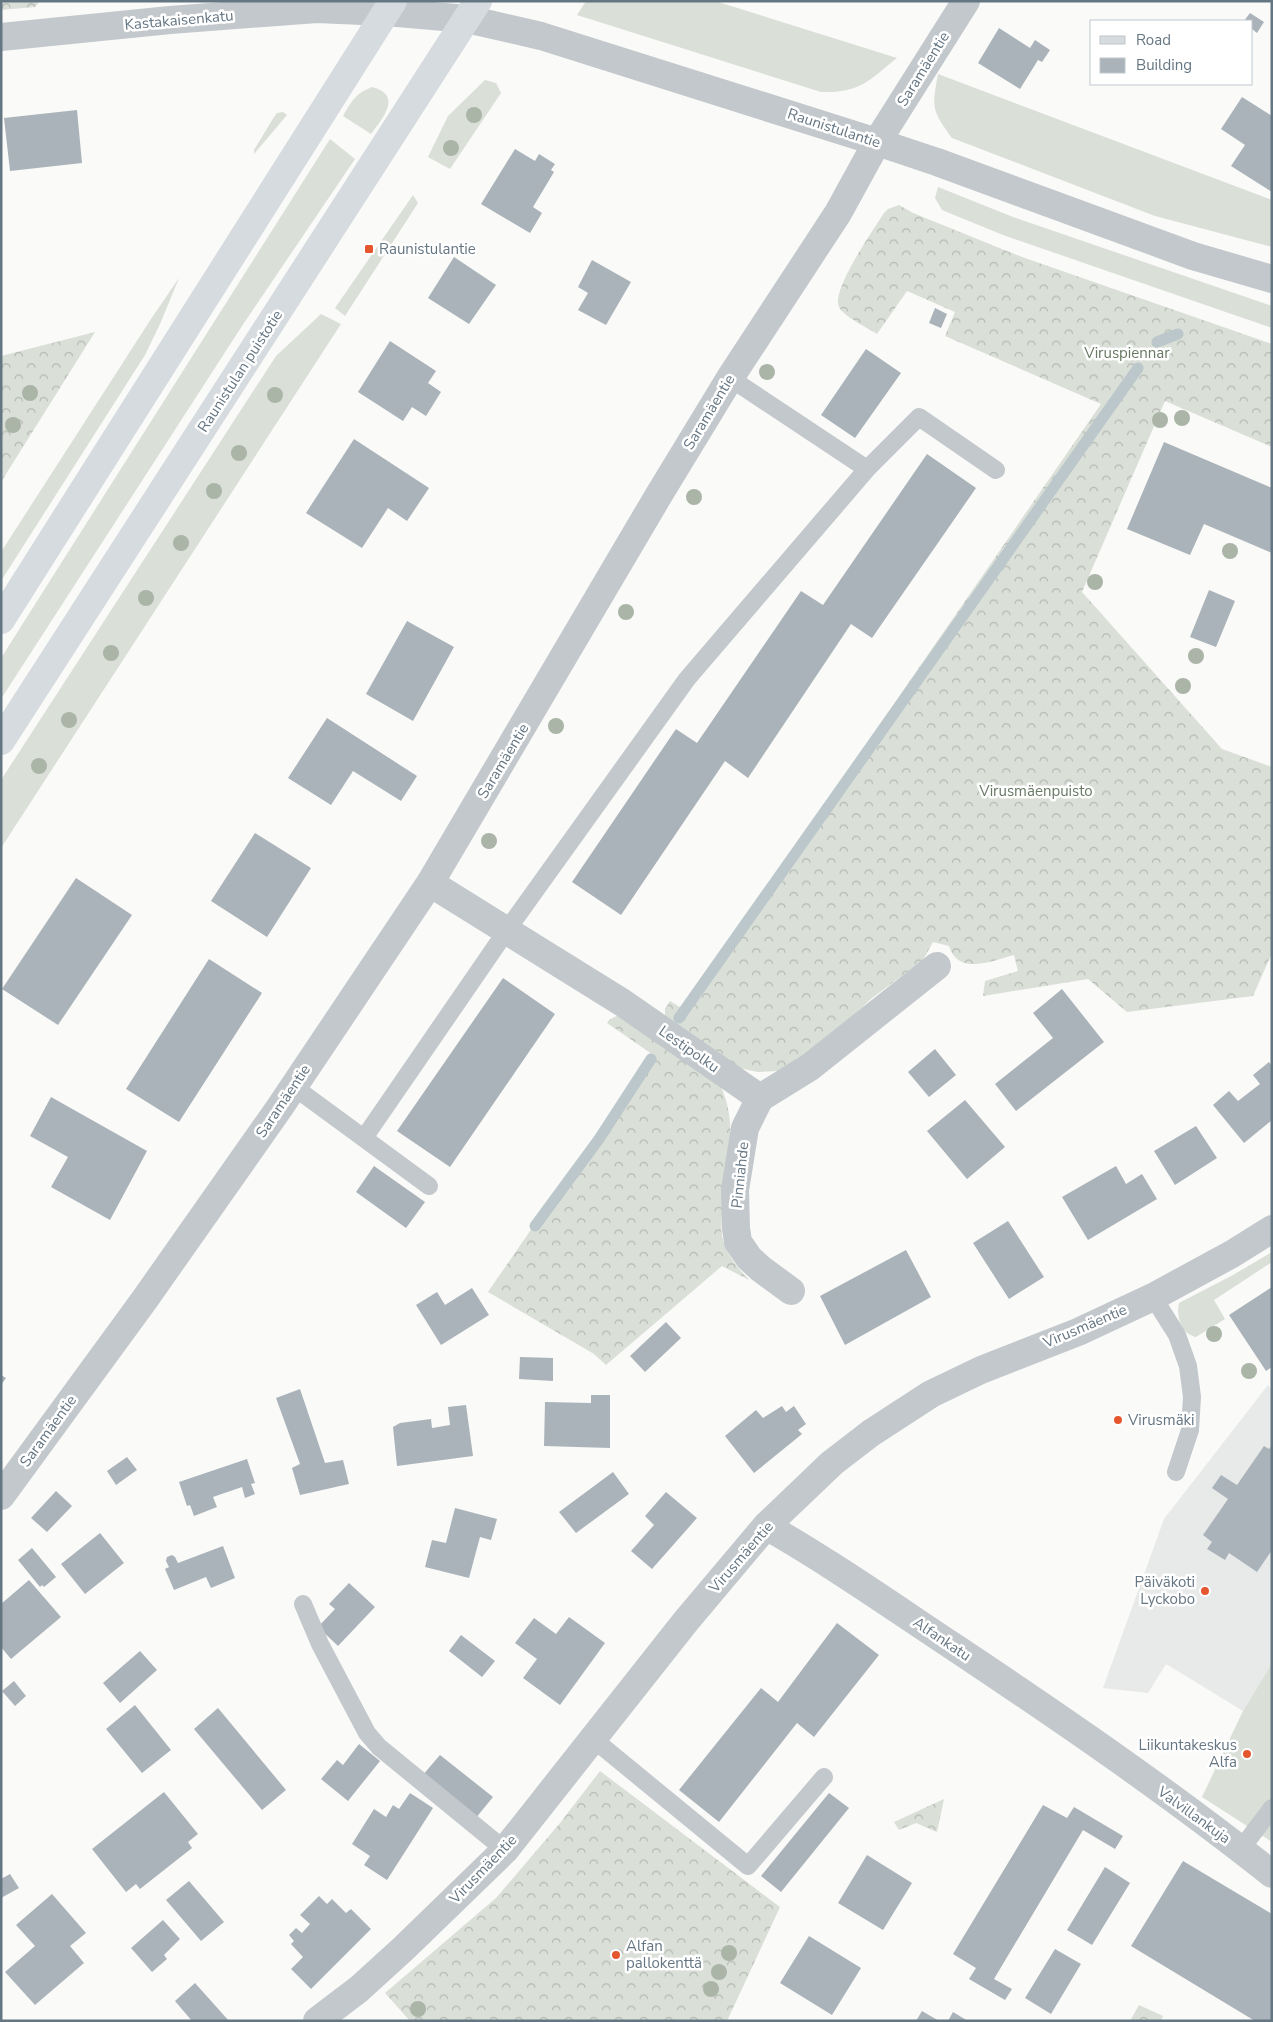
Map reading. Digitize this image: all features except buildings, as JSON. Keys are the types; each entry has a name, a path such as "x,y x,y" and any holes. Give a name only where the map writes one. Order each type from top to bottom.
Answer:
{"main road":[{"path":"1,620 390,6"},
{"name":"Raunistulan puistotie","path":"1,741 473,10"}],"street":[{"name":"Saramäentie","path":"1,1496 140,1306 294,1086 430,883 656,498 730,378 838,213 877,142 966,1"},
{"name":"Raunistulantie","path":"390,6 473,10 541,36 937,162 1193,256 1272,279"},
{"name":"Kastakaisenkatu","path":"1,37 256,13 390,6"},
{"name":"Lestipolku","path":"430,883 623,1003 760,1098"},
{"path":"760,1098 810,1067 937,966"},
{"name":"Pinniahde","path":"760,1098 745,1128 736,1190 738,1242 749,1258 760,1269 791,1291"},
{"name":"Virusmäentie","path":"317,2021 358,1989 397,1954 505,1850 660,1652 766,1526 832,1463 897,1414 931,1394 981,1370 1078,1332 1153,1297 1232,1254 1272,1229"},
{"name":"Alfankatu","path":"766,1526 806,1549 993,1673 1114,1757"},
{"name":"Valvillankuja","path":"1114,1757 1241,1849 1272,1874"}],"lane":[{"path":"730,378 867,469"},
{"path":"364,1138 507,930 687,679 867,469 919,417 996,470"},
{"path":"294,1086 429,1186"},
{"path":"1153,1297 1177,1335 1188,1366 1192,1397 1190,1430 1176,1472"},
{"path":"303,1604 320,1644 368,1733 379,1747 505,1850"},
{"path":"592,1738 748,1866 824,1777"},
{"path":"1241,1849 1272,1808"}],"shaded area":[{"name":"Päiväkoti Lyckobo","path":"1268,1385 1272,1391 1272,1663 1243,1711 1166,1664 1148,1693 1103,1688 1164,1519"}],"green space":[{"path":"1,1 40,1 35,7 1,10"},
{"path":"586,1 715,1 897,58 871,79 855,88 835,92 821,92 577,15"},
{"path":"938,74 1272,200 1272,247 1155,216 952,138 940,121 935,108 934,102"},
{"path":"485,80 496,83 501,93 450,169 428,157 448,116"},
{"path":"372,87 387,95 388,108 371,134 343,116 354,98"},
{"path":"283,112 287,115 254,154 254,150 274,117 277,113"},
{"path":"330,139 355,159 242,326 1,699 1,658"},
{"path":"938,187 1013,217 1272,306 1272,328 1003,235 942,210 935,198"},
{"path":"413,195 418,203 345,316 335,308"},
{"name":"Virusmäenpuisto","path":"899,205 913,213 1022,257 1272,344 1272,447 1165,401 1082,592 1222,749 1272,767 1272,953 1253,996 1127,1012 1088,979 983,996 985,981 1018,971 1014,955 986,963 968,964 960,961 953,955 949,946 933,942 923,960 872,998 809,1057 785,1069 758,1072 739,1068 665,1016 665,1009 670,1001 683,1009 1101,404 945,336 955,312 907,291 877,334 850,318 841,310 838,299 841,287 863,245 884,213 888,209"},
{"path":"179,278 145,355 1,581 1,552"},
{"path":"321,314 341,324 1,848 1,780 276,356"},
{"path":"95,332 1,482 1,356"},
{"path":"626,1011 721,1087 729,1113 731,1141 722,1235 729,1254 749,1280 722,1266 606,1365 594,1354 488,1292 652,1054 607,1023"},
{"path":"1272,1252 1272,1262 1214,1300 1225,1319 1196,1337 1183,1328 1178,1313 1179,1303"},
{"name":"Liikuntakeskus Alfa","path":"1272,1663 1272,1842 1202,1797 1243,1711"},
{"path":"600,1771 780,1907 727,2021 410,2021 385,1993 496,1898 560,1823"},
{"path":"944,1799 937,1832 916,1823 899,1830 894,1822"},
{"path":"1139,2005 1163,2016 1161,2021 1130,2021"}],"waterway":[{"path":"1157,342 1178,334"},
{"path":"679,1018 1138,368"},
{"path":"535,1226 599,1139 651,1059"}],"place":[{"name":"Raunistulantie","path":"369,249"},
{"name":"Virusmäki","path":"1118,1420"},
{"name":"Päiväkoti Lyckobo","path":"1205,1591"},
{"name":"Liikuntakeskus Alfa","path":"1247,1754"},
{"name":"Alfan pallokenttä","path":"616,1955"}],"park label":[{"name":"Viruspiennar","path":"1127,353"}]}
